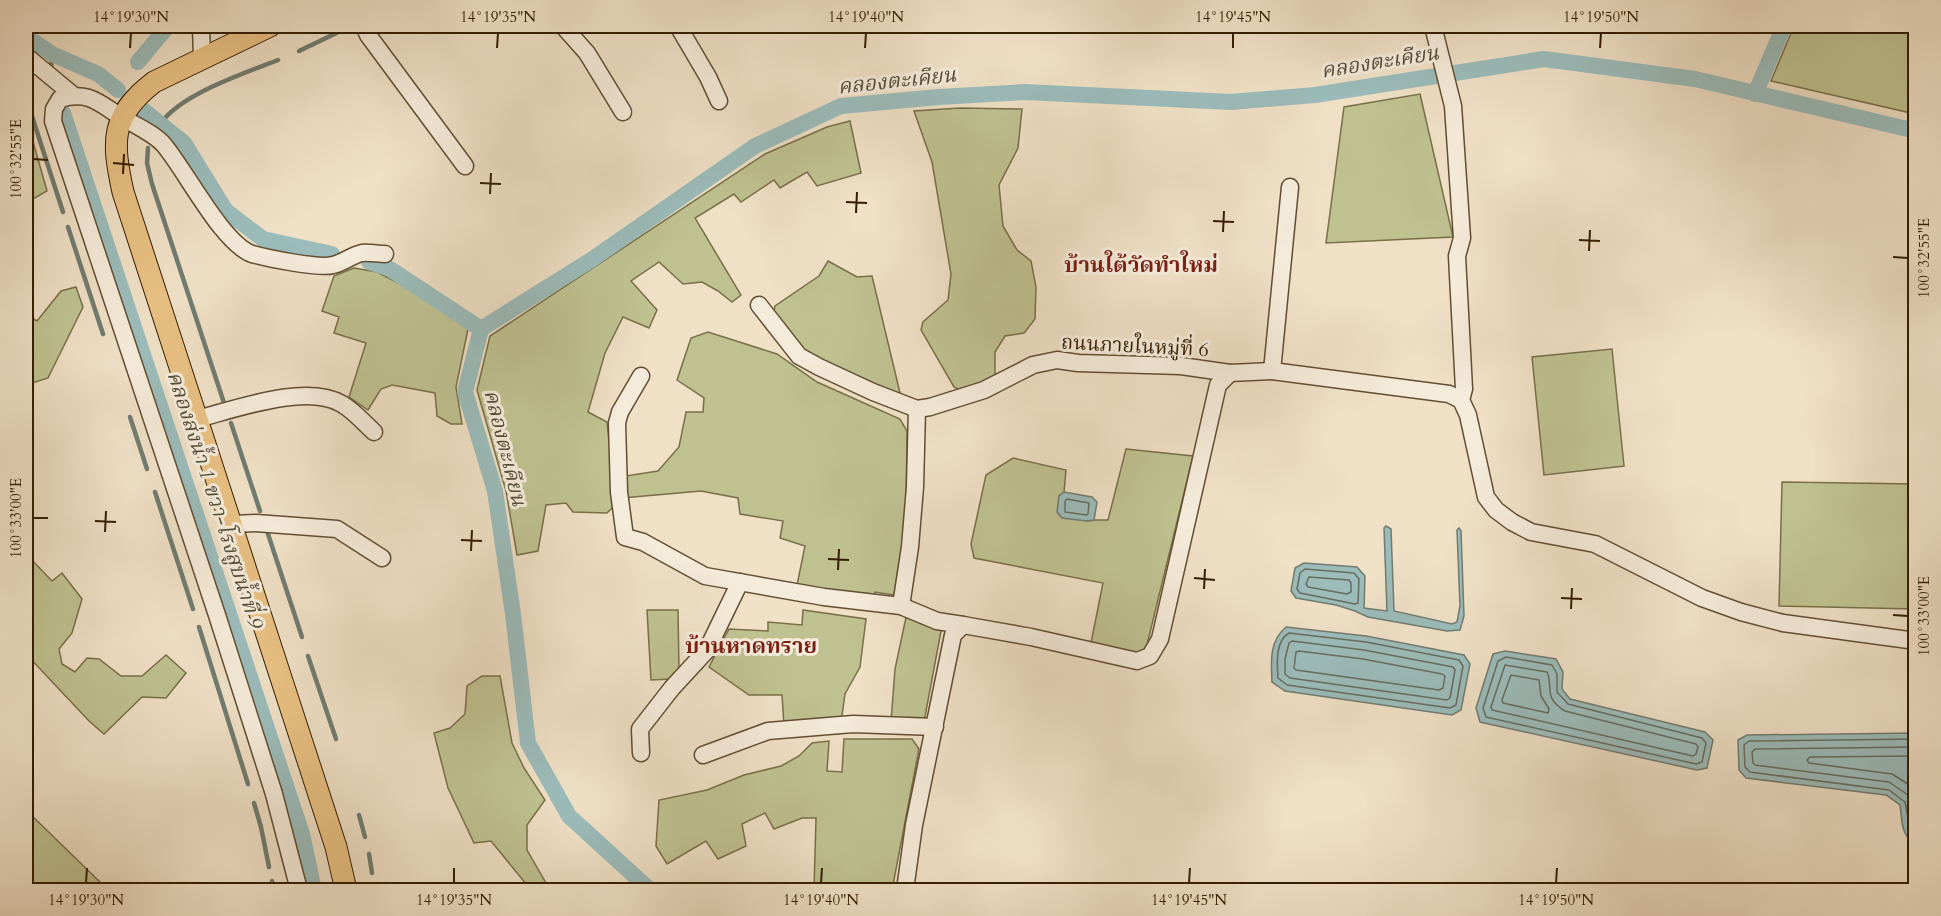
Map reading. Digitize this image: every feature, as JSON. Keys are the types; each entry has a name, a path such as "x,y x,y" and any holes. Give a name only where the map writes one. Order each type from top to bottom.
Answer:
{"main road":[{"path":"270,26 154,82 140,93 122,117 117,129 117,165 123,192 336,847 346,891"}],"street":[{"path":"201,26 202,58"},
{"path":"364,26 368,35 465,166"},
{"path":"563,26 588,53 623,112"},
{"path":"678,26 708,77 719,101"},
{"path":"1434,33 1453,106 1462,238 1458,256 1464,389 1461,400 1468,415 1486,497 1496,510 1531,532 1595,544 1702,598 1741,612 1783,623 1916,640"},
{"path":"26,56 73,95"},
{"path":"299,891 274,794 53,121 54,110 60,99 73,95 86,97 162,142 216,222 233,240 250,253 320,267 333,265 363,253 385,254"},
{"path":"1272,371 1290,188"},
{"path":"759,305 800,356 873,392 917,409 910,547 901,606"},
{"name":"ถนนภายในหมู่ที่ 6","path":"917,409 984,390 1033,365 1058,360 1078,363 1181,366 1230,373 1272,371 1449,394 1461,400"},
{"path":"642,376 620,412 617,423 619,492 625,537 643,542 705,576 824,597 901,606 937,621 1031,637 1137,661 1150,656 1160,639 1218,385 1230,373"},
{"path":"197,419 287,397 309,395 330,398 344,405 374,432"},
{"path":"232,524 266,523 337,529 382,558"},
{"path":"640,753 640,729 706,650 740,582"},
{"path":"905,891 914,825 952,635 963,625"},
{"path":"703,755 768,731 853,724 934,727"}],"green space":[{"path":"1794,26 1915,26 1915,114 1771,81"},
{"path":"1420,94 1453,237 1326,243 1344,107"},
{"path":"960,108 1022,109 1018,148 999,185 1003,226 1017,250 1031,261 1036,287 1035,319 1024,333 1005,336 995,352 995,375 982,387 965,393 954,387 921,330 923,322 948,300 951,274 932,162 914,111"},
{"path":"26,117 47,191 26,203"},
{"path":"850,121 861,173 817,186 807,172 780,188 774,180 741,202 734,194 695,218 741,295 732,302 702,282 683,284 659,262 631,281 657,310 649,328 623,317 605,353 588,412 607,422 613,478 658,471 679,447 686,412 703,412 704,398 677,380 691,338 708,332 777,354 817,382 900,419 907,431 906,521 894,595 875,592 873,605 796,590 805,546 780,538 783,521 740,514 738,498 701,491 622,498 607,513 573,512 566,503 546,505 538,551 517,555 506,491 477,390 490,336 765,154 827,127"},
{"path":"828,261 857,277 872,276 901,397 799,349 773,315 775,306 819,276"},
{"path":"354,268 377,272 406,287 468,329 456,387 462,424 451,424 437,416 435,393 392,385 381,389 368,410 349,397 366,343 334,333 339,317 322,311 334,276"},
{"path":"76,287 83,307 48,378 26,385 26,314 37,321 61,291"},
{"path":"1612,349 1624,466 1544,475 1532,357"},
{"path":"1126,449 1193,456 1146,649 1131,657 1090,648 1103,583 974,558 971,544 986,475 1013,458 1066,470 1064,492 1059,496 1087,521 1108,520"},
{"path":"1782,482 1915,484 1915,609 1779,606"},
{"path":"26,554 52,581 62,573 82,599 72,633 59,649 62,664 75,672 87,658 99,659 121,676 142,676 166,655 186,673 166,698 142,697 104,734 89,721 26,654"},
{"path":"908,608 944,615 924,722 891,722 895,669"},
{"path":"647,610 678,610 679,672 672,679 651,680"},
{"path":"803,610 866,619 860,667 845,694 841,723 784,726 782,695 749,695 709,667 729,629 768,631 768,622 802,625"},
{"path":"482,676 500,676 512,743 524,768 545,800 527,825 527,850 550,890 531,890 491,841 474,843 448,788 434,733 450,728 465,714 467,686"},
{"path":"844,739 912,739 919,749 892,890 814,890 816,818 802,818 774,829 765,813 742,824 746,846 718,859 706,841 667,864 656,846 659,800 707,790 744,775 781,766 799,756 812,743 829,741 827,771 842,772"},
{"path":"26,810 100,882 94,890 26,890"}],"water":[{"path":"1064,492 1092,497 1097,502 1094,520 1062,518 1057,512 1059,496"},
{"path":"1386,526 1391,529 1394,611 1452,624 1457,622 1460,606 1457,530 1459,528 1461,531 1464,616 1460,630 1447,631 1368,617 1336,605 1296,598 1291,591 1295,568 1304,563 1357,567 1365,576 1364,608 1387,611 1384,528"},
{"path":"1286,627 1366,636 1464,655 1470,664 1461,710 1452,715 1285,691 1272,682 1271,667 1276,639"},
{"path":"1505,651 1556,659 1563,672 1562,689 1570,699 1705,732 1713,740 1707,768 1697,770 1480,722 1476,708 1493,654"},
{"path":"1915,733 1915,843 1905,832 1900,805 1886,795 1746,778 1739,770 1738,740 1747,735"}],"waterway":[{"name":"คลองส่งน้ำ 1 ขวา-โรงสูบน้ำที่ 9","path":"138,62 168,26"},
{"path":"1755,94 1784,26"},
{"path":"299,51 349,27"},
{"path":"26,36 52,54 98,74 118,90"},
{"path":"51,71 52,54"},
{"name":"คลองตะเคียน","path":"650,890 569,816 528,743 513,614 495,491 465,392 481,329 591,260 755,146 841,106 1025,92 1231,102 1315,95 1544,59 1695,79 1916,131"},
{"path":"157,130 165,118 193,97 229,79 278,60"},
{"path":"29,107 63,212"},
{"path":"143,110 184,143 226,211 263,239 332,254"},
{"name":"คลองส่งน้ำ 1 ขวา-โรงสูบน้ำที่ 9","path":"63,113 302,834 314,890"},
{"path":"148,148 147,163 152,184 225,406"},
{"path":"68,227 103,334"},
{"path":"369,262 390,269 481,329"},
{"path":"130,417 147,469"},
{"path":"231,423 260,511"},
{"path":"155,492 193,609"},
{"path":"267,531 302,637"},
{"path":"199,627 248,784"},
{"path":"308,656 336,739"},
{"path":"254,803 269,867"},
{"path":"359,815 365,837"},
{"path":"369,854 372,873"},
{"path":"272,881 274,890"}],"district":[{"name":"บ้านใต้วัดทำใหม่","path":"1141,265"},
{"name":"บ้านหาดทราย","path":"751,646"}]}
